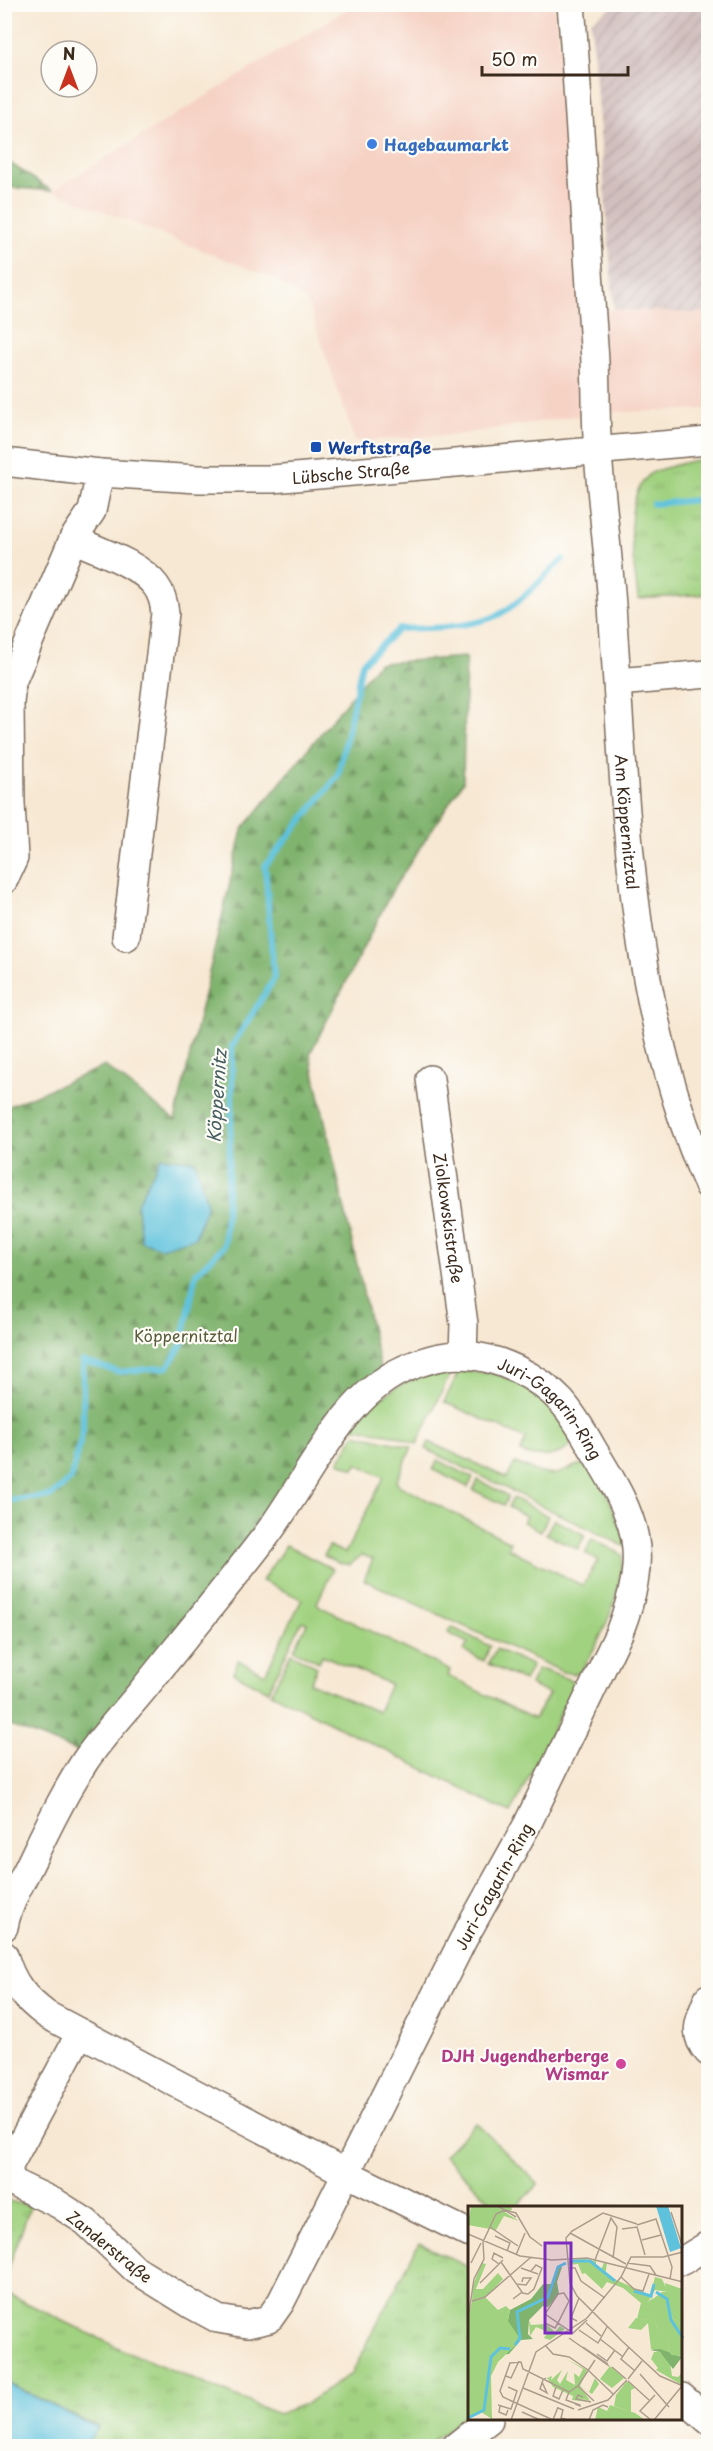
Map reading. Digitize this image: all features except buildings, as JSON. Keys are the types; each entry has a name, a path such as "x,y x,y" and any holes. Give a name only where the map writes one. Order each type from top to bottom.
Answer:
{"street":[{"path":"571,4 594,344 597,450"},
{"name":"Lübsche Straße","path":"4,462 100,473 198,479 272,478 708,441"},
{"name":"Am Köppernitztal","path":"597,450 618,682 625,791 643,947 659,1037 672,1089 708,1185"},
{"path":"4,880 14,858 10,792 12,682 73,539 92,511 100,473"},
{"path":"73,539 137,570 155,584 163,598 165,613 126,937"},
{"path":"618,682 708,674"},
{"name":"Ziolkowskistraße","path":"430,1079 464,1324 463,1355"},
{"name":"Juri-Gagarin-Ring","path":"4,1927 11,1905 41,1840 87,1759 267,1535 342,1422 363,1396 383,1380 402,1370 441,1357 463,1355 506,1366 525,1374 561,1401 583,1431 628,1510 638,1557 631,1603 527,1825 463,1940 346,2173"},
{"path":"4,1955 13,1981 21,1993 47,2015 346,2173 468,2233"},
{"path":"708,1998 698,2021 697,2032 703,2047 708,2052"},
{"name":"Zanderstraße","path":"80,2033 6,2168 11,2179 86,2222 145,2276 218,2319 248,2324 269,2319 281,2302 346,2173"},
{"path":"683,2260 708,2245"},
{"path":"683,2399 708,2420"},
{"path":"456,2446 488,2421"}],"shaded area":[{"path":"354,5 553,5 584,186 590,309 708,312 708,409 595,413 456,435 355,441 307,301 275,279 52,191"},
{"path":"615,5 708,5 708,312 614,309 591,21"}],"green space":[{"path":"5,160 52,191 5,187"},
{"path":"708,458 708,594 638,599 631,533 635,500 640,486 654,472"},
{"name":"Köppernitztal","path":"466,657 463,782 393,889 310,1054 383,1381 84,1754 5,1724 4,1108 105,1066 175,1120 242,830 378,663"},
{"path":"452,1370 417,1444 397,1436 348,1426 383,1397 408,1382 436,1372"},
{"path":"459,1371 496,1374 533,1389 576,1434 572,1442 567,1448 553,1455 537,1456 520,1452 526,1439 444,1402"},
{"path":"355,1434 412,1447 396,1482 400,1486 510,1542 508,1548 583,1586 598,1560 585,1553 592,1539 623,1555 618,1587 609,1616 580,1672 573,1674 563,1672 364,1580 373,1559 362,1555 350,1565 324,1556 329,1546 345,1553 384,1477 357,1464 354,1469 339,1462"},
{"path":"429,1442 507,1478 515,1463 551,1475 578,1465 597,1467 628,1548 426,1449"},
{"path":"438,1460 473,1478 468,1487 433,1470"},
{"path":"478,1480 508,1496 504,1505 473,1490"},
{"path":"513,1498 548,1516 541,1531 523,1522 526,1516 508,1507"},
{"path":"554,1519 585,1535 578,1549 546,1534"},
{"path":"286,1545 333,1569 317,1603 321,1607 447,1669 450,1671 448,1676 534,1719 549,1694 530,1685 537,1670 576,1682 511,1813 271,1693 291,1653 317,1667 310,1683 378,1712 390,1684 322,1655 319,1662 294,1650 307,1623 302,1621 268,1691 234,1673 238,1660 265,1674 302,1599 262,1581"},
{"path":"451,1627 490,1646 484,1661 464,1651 468,1643 448,1633"},
{"path":"496,1649 532,1665 524,1681 488,1664"},
{"path":"476,2123 538,2184 517,2206 495,2206 444,2155"},
{"path":"4,2200 30,2206 5,2279"},
{"path":"419,2243 468,2267 468,2410 453,2426 425,2446 85,2446 98,2427 5,2382 4,2292 123,2350 278,2414 307,2403 352,2373"}],"water":[{"path":"161,1157 195,1161 207,1204 195,1238 161,1248 141,1241 137,1204"},
{"path":"5,2382 98,2428 85,2446 5,2446"}],"waterway":[{"name":"Köppernitz","path":"653,504 708,499"},
{"name":"Köppernitz","path":"4,1501 51,1496 71,1479 83,1430 83,1361 119,1372 168,1367 182,1344 196,1273 224,1246 232,1109 232,1046 274,979 265,866 338,776 362,663 399,629 457,626 500,614 510,608 563,559"}],"place":[{"name":"Hagebaumarkt","path":"372,144"},
{"name":"Werftstraße","path":"316,447"},
{"name":"DJH Jugendherberge Wismar","path":"621,2064"}]}
